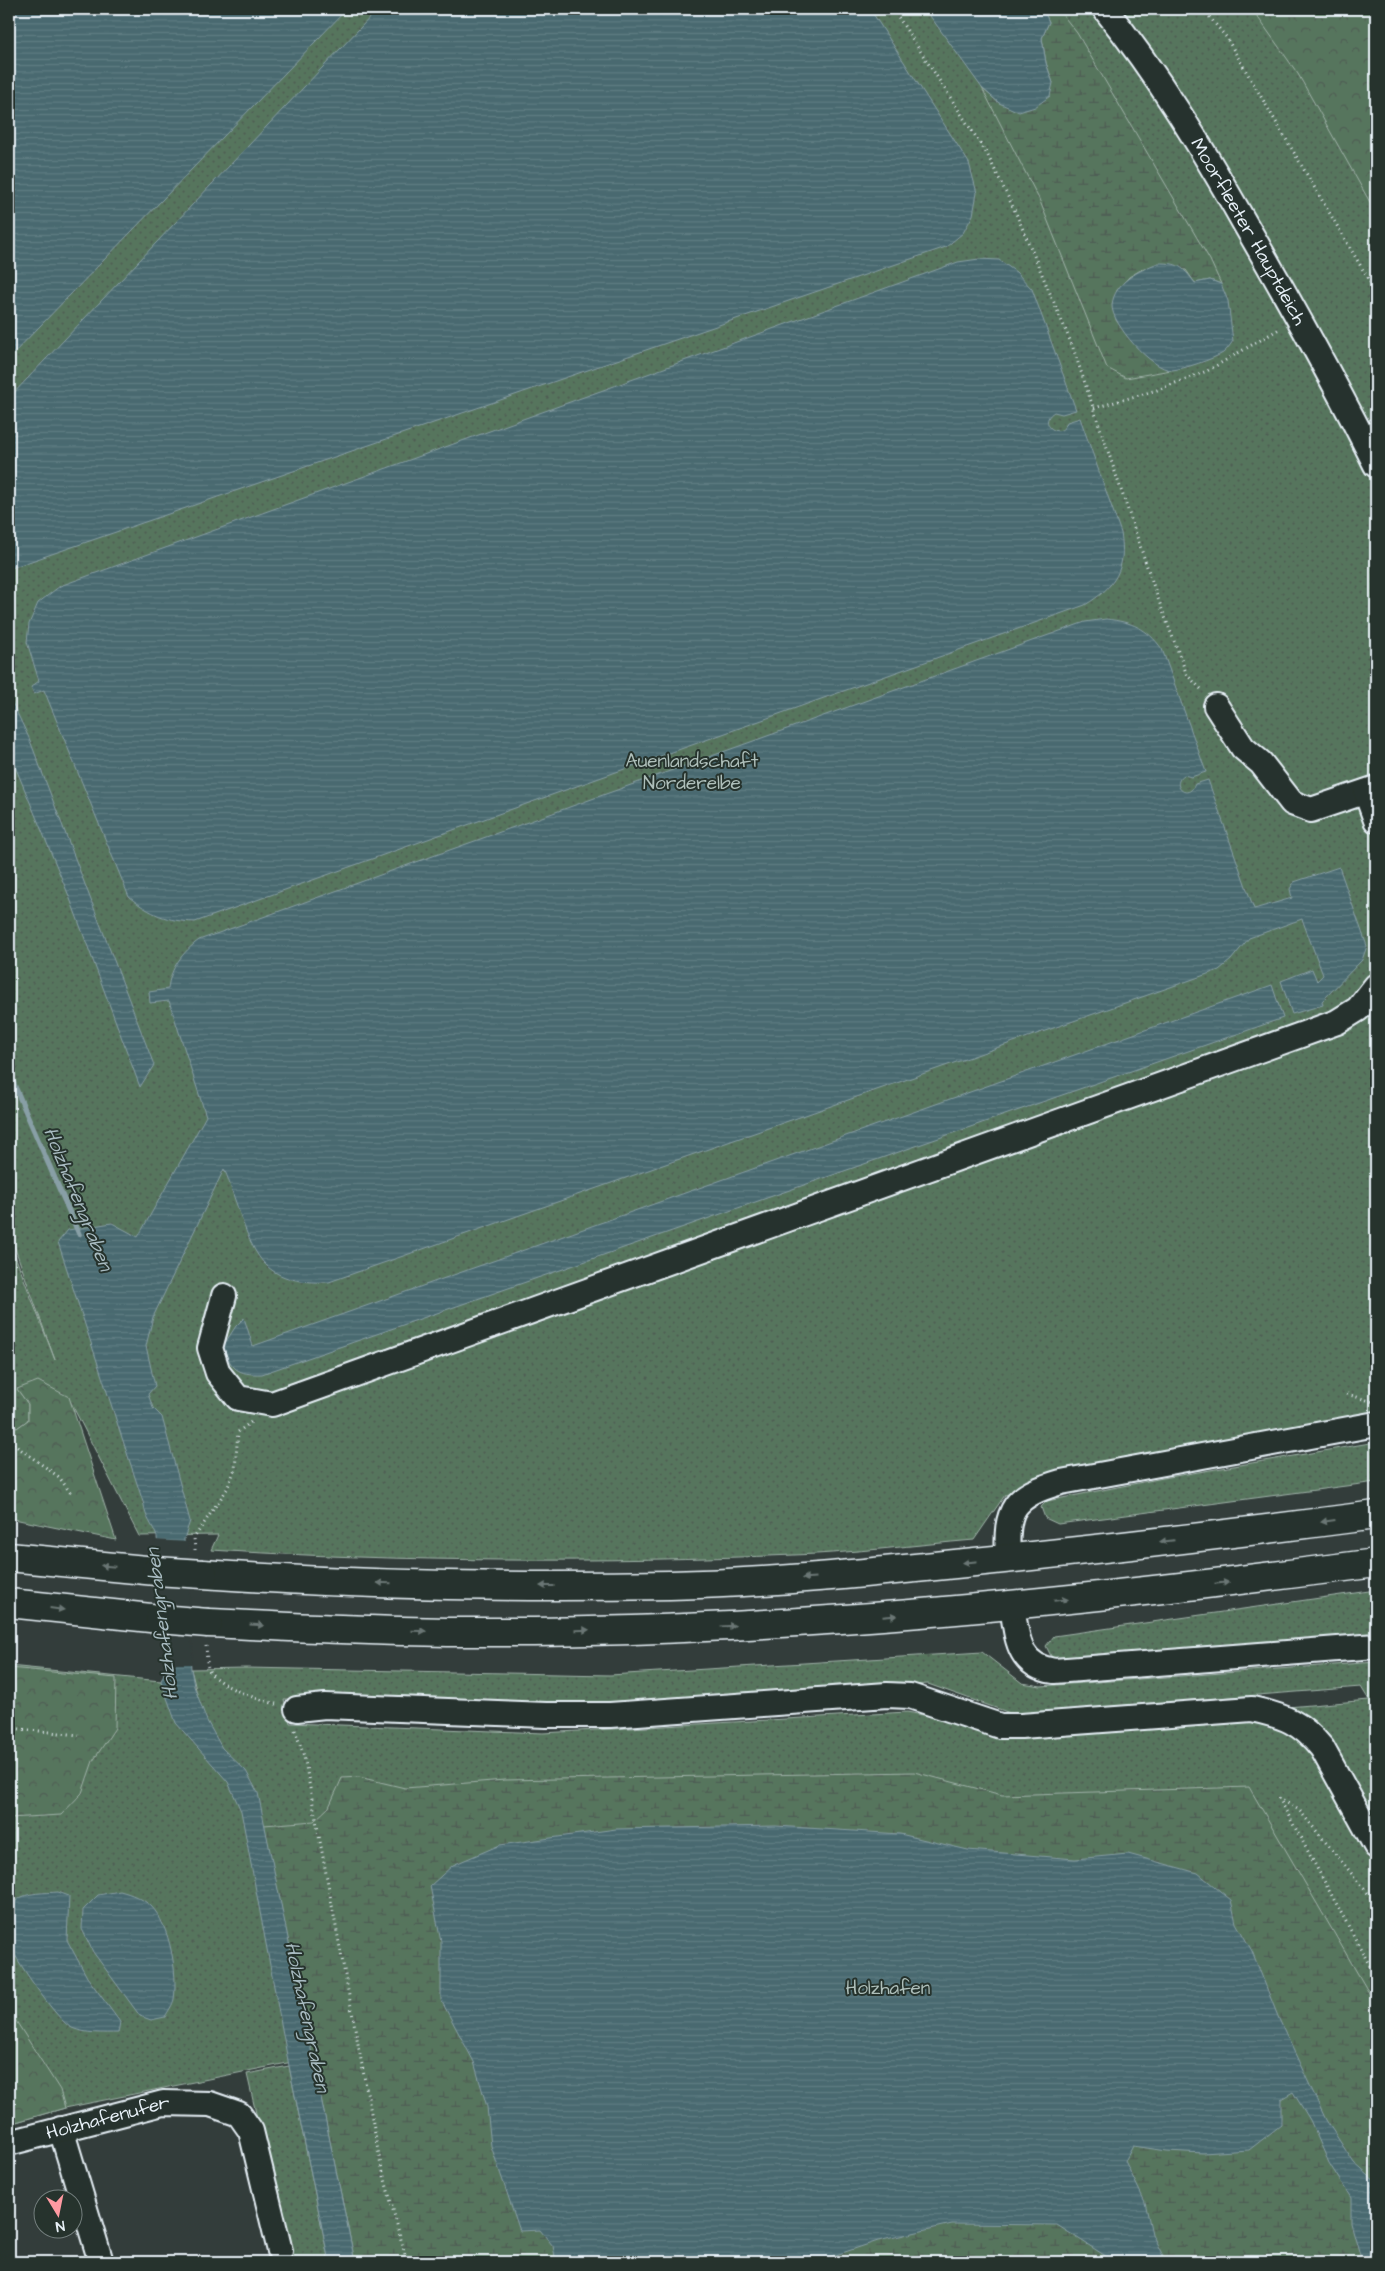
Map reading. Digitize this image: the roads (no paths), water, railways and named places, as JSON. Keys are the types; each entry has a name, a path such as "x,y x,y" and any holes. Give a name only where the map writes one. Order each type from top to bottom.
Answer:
{"highway":[{"path":"9,1557 156,1571 332,1582 486,1586 672,1585 816,1578 1232,1534 1376,1515"},
{"path":"9,1603 208,1623 466,1632 670,1628 822,1621 1012,1606 1238,1581 1376,1562"}],"street":[{"name":"Moorfleeter Hauptdeich","path":"1105,9 1163,89 1216,173 1300,318 1376,465"},
{"path":"1216,706 1243,748 1261,763 1292,803 1311,810 1371,790 1376,820"},
{"path":"224,1296 210,1348 218,1373 238,1398 272,1404 1337,1022 1358,1009 1376,986"},
{"path":"1008,1558 1006,1530 1015,1507 1025,1495 1037,1489 1062,1482 1376,1424"},
{"path":"1012,1606 1018,1641 1023,1654 1034,1665 1044,1670 1054,1671 1376,1646"},
{"path":"297,1709 325,1706 546,1715 610,1715 887,1695 910,1696 993,1724 1021,1726 1252,1709 1277,1714 1294,1721 1310,1734 1322,1748 1376,1846"},
{"name":"Holzhafenufer","path":"9,2143 162,2103 210,2104 239,2114 251,2131 280,2251"},
{"path":"61,2130 101,2262"}],"water":[{"path":"9,9 347,9 9,358"},
{"path":"378,9 870,9 969,163 977,193 973,215 963,233 946,247 11,568 9,567 9,398"},
{"path":"925,9 1043,9 1049,22 1042,38 1046,63 1053,83 1050,96 1035,107 1019,112 999,103 982,88"},
{"path":"979,259 999,260 1016,272 1032,289 1076,410 1062,414 1054,412 1049,416 1049,425 1056,431 1064,428 1067,422 1080,418 1121,533 1122,557 1120,567 1111,584 1095,598 1085,605 195,922 176,920 152,913 129,897 44,690 34,694 31,687 39,681 27,642 29,624 38,603 60,586 958,262"},
{"path":"1158,263 1180,267 1195,283 1210,280 1221,284 1228,301 1233,341 1223,353 1184,368 1172,370 1154,363 1125,334 1113,313 1114,297 1123,283 1129,278"},
{"path":"1106,619 1138,627 1151,636 1162,649 1206,772 1191,777 1184,775 1178,783 1179,787 1184,792 1188,792 1195,784 1208,780 1254,909 1292,898 1290,889 1294,882 1339,867 1367,946 1362,960 1322,1001 1323,1005 1292,1014 1281,981 1312,969 1317,981 1323,975 1302,919 1249,938 1231,960 1219,970 329,1282 306,1282 288,1278 274,1271 263,1262 248,1235 224,1169 153,1317 146,1346 155,1386 148,1394 153,1408 162,1417 190,1521 184,1539 191,1669 194,1686 207,1721 222,1748 246,1771 258,1793 355,2262 329,2262 289,2066 241,1811 228,1782 176,1723 161,1681 167,1666 157,1537 146,1514 58,1242 68,1230 112,1223 138,1237 206,1116 169,1001 150,1003 149,992 168,989 174,967 199,940 1085,622"},
{"path":"9,696 29,738 154,1065 140,1087 69,896 9,752"},
{"path":"1272,985 1283,1018 262,1374 246,1373 236,1369 229,1360 223,1346 236,1326 244,1318 253,1346"},
{"path":"776,1826 900,1834 968,1850 1075,1859 1128,1854 1198,1873 1231,1900 1236,1923 1252,1951 1279,2019 1326,2120 1354,2163 1376,2182 1376,2262 1362,2262 1351,2223 1351,2198 1329,2163 1310,2120 1293,2092 1281,2099 1281,2125 1249,2150 1203,2153 1167,2151 1133,2146 1125,2161 1145,2202 1152,2234 1166,2262 1115,2262 1057,2225 952,2224 878,2241 830,2257 827,2262 556,2262 553,2246 540,2230 520,2231 491,2146 487,2107 474,2062 441,2000 441,1942 430,1886 453,1865 500,1845 616,1829"},
{"path":"120,1891 136,1897 151,1906 158,1914 168,1937 175,1977 175,1989 172,2006 165,2017 151,2020 140,2016 93,1952 82,1929 83,1910 98,1895"},
{"path":"58,1892 69,1896 67,1940 87,1977 120,2022 118,2033 83,2031 66,2024 39,1991 11,1947 8,1935 8,1922 13,1905 17,1900 31,1894"}],"waterway":[{"name":"Holzhafengraben","path":"9,1073 79,1234"}],"park label":[{"name":"Auenlandschaft Norderelbe","path":"692,772"},
{"name":"Holzhafen","path":"888,1988"}]}
